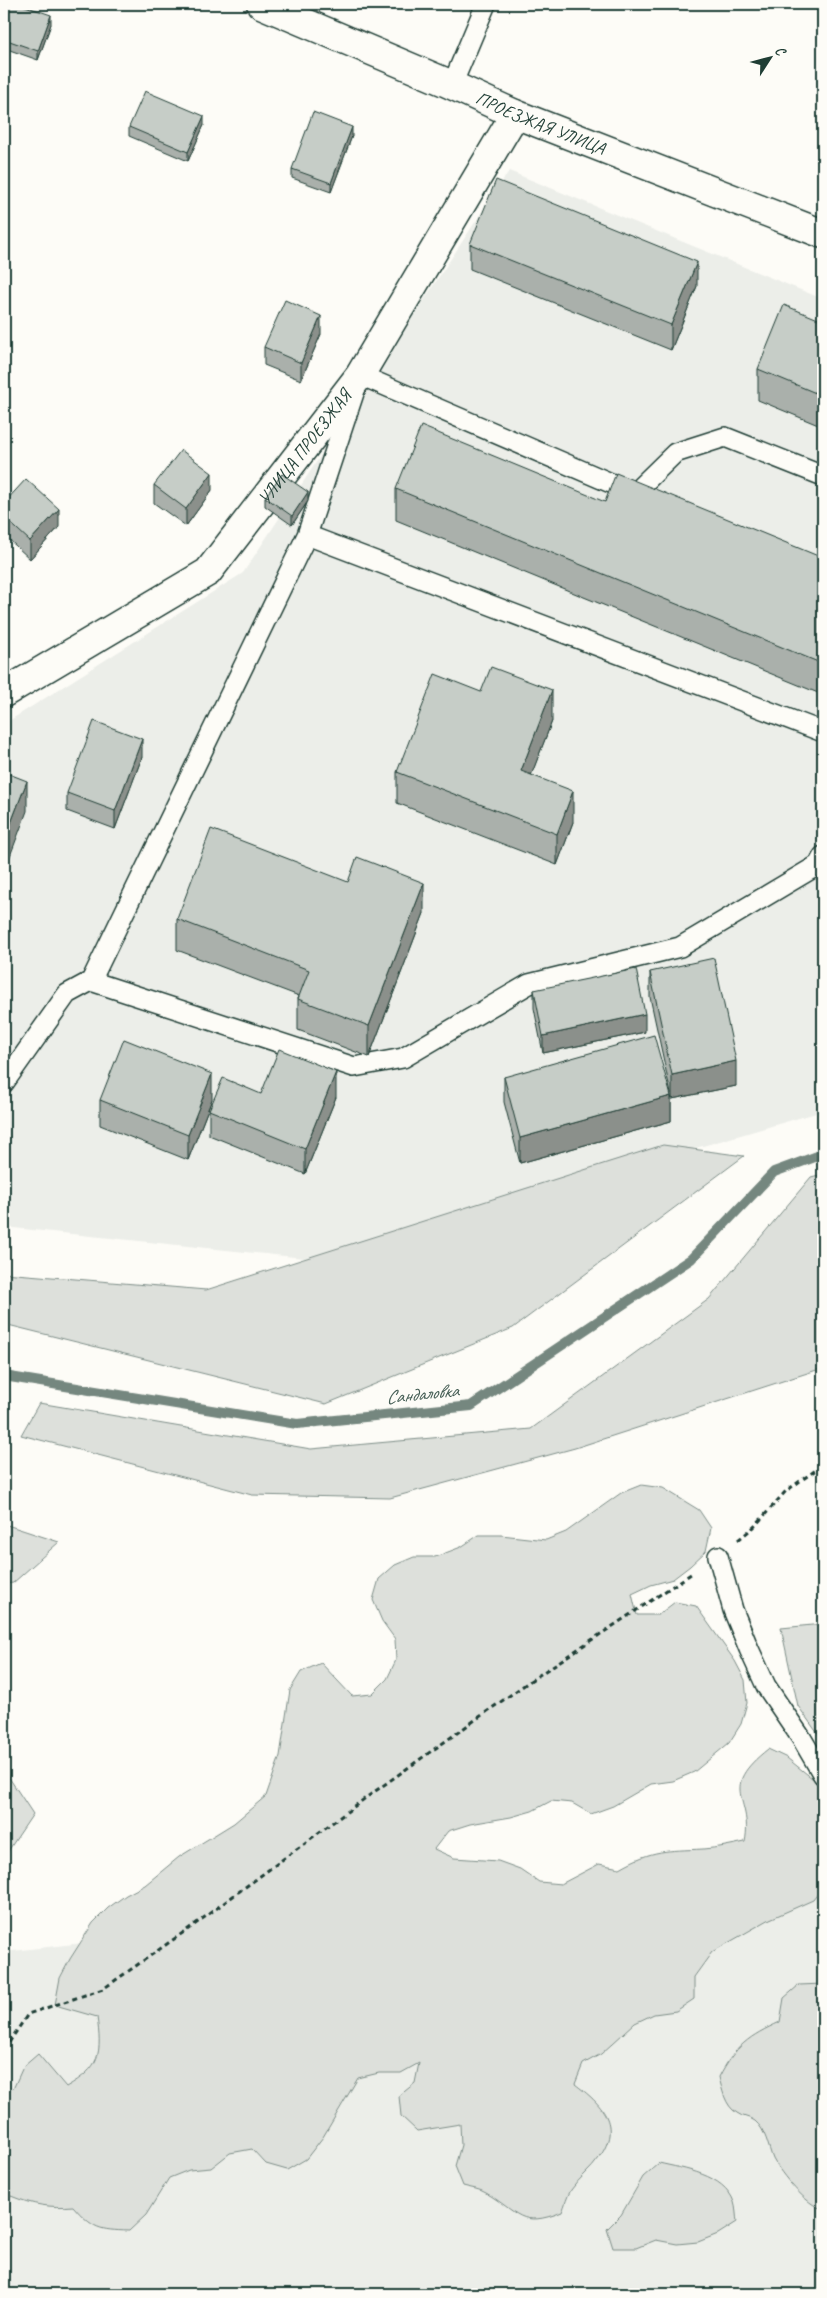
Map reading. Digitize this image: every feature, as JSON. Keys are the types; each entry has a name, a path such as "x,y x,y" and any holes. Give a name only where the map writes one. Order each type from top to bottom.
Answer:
{"street":[{"name":"ПРОЕЗЖАЯ УЛИЦА","path":"261,4 452,85 515,114 823,234"},
{"name":"УЛИЦА ПРОЕЗЖАЯ","path":"4,693 208,572 360,375 515,114"}],"lane":[{"path":"452,85 486,4"},
{"path":"4,1083 67,994 91,981 307,535 360,375 634,493 675,453 725,437 823,476"},
{"path":"307,535 823,732"},
{"path":"91,981 354,1067 403,1058 529,984 680,947 818,865 823,856"},
{"path":"718,1556 733,1610 766,1686 802,1739 823,1775"}],"path":[{"path":"4,2050 28,2014 103,1989 530,1681 718,1556 754,1528 786,1491 823,1465"}],"shaded area":[{"path":"509,171 823,299 823,1111 314,1259 4,1227 4,724 243,573"},
{"path":"663,1145 744,1156 513,1328 326,1404 4,1324 4,1273 206,1290"},
{"path":"823,1174 823,1368 575,1448 390,1498 252,1495 21,1435 39,1403 311,1449 531,1429 709,1299 811,1177"},
{"path":"641,1485 663,1488 699,1510 711,1528 706,1551 690,1566 673,1579 651,1585 632,1594 637,1615 658,1615 675,1602 696,1606 735,1661 745,1680 747,1703 741,1724 729,1743 694,1772 673,1781 651,1784 613,1806 591,1814 572,1803 551,1801 532,1811 511,1817 470,1824 448,1831 434,1849 454,1858 498,1861 520,1869 539,1882 561,1884 599,1864 620,1868 642,1857 660,1852 708,1849 745,1842 745,1814 740,1794 740,1784 752,1763 768,1749 787,1758 823,1787 823,1887 813,1900 770,1919 712,1952 694,1977 694,1999 676,2011 654,2014 635,2023 601,2054 583,2064 575,2084 593,2099 606,2116 609,2125 609,2135 606,2146 599,2158 571,2190 562,2212 537,2219 528,2218 513,2212 484,2192 463,2186 455,2166 461,2145 460,2124 417,2131 401,2116 399,2096 415,2083 419,2063 401,2073 379,2073 358,2078 323,2137 306,2159 287,2170 266,2164 252,2149 230,2153 211,2168 189,2170 169,2178 146,2215 129,2231 97,2227 73,2206 57,2207 34,2204 11,2196 4,2198 4,2096 14,2087 23,2067 38,2054 66,2087 78,2080 93,2066 99,2050 97,2017 55,2005 60,1978 70,1959 93,1923 108,1908 126,1895 145,1885 179,1857 234,1823 266,1796 280,1756 290,1690 301,1672 321,1663 352,1696 372,1694 387,1679 396,1660 395,1639 382,1621 373,1600 379,1579 395,1565 414,1557 435,1557 461,1547 479,1535 501,1535 546,1540 566,1532 621,1493"},
{"path":"4,1524 59,1542 13,1583 4,1584"},
{"path":"823,1624 823,1741 798,1706 781,1628"},
{"path":"4,1770 33,1814 4,1857"},
{"path":"823,1858 823,2294 4,2294 4,1952"},
{"path":"823,1984 823,2209 802,2196 788,2181 773,2159 759,2125 739,2114 730,2106 719,2077 731,2057 744,2043 751,2037 780,2022 784,1998 799,1985"},
{"path":"659,2163 702,2174 722,2185 734,2202 737,2222 718,2234 698,2242 677,2244 656,2240 636,2248 613,2248 607,2229 621,2215 643,2177"}],"building":[{"path":"4,4 19,4 51,15 38,51 4,39"},
{"path":"145,91 204,116 188,152 129,127"},
{"path":"313,112 352,127 331,183 292,169"},
{"path":"496,180 697,262 671,325 470,244"},
{"path":"285,300 321,316 301,363 264,347"},
{"path":"784,305 823,321 823,396 758,369"},
{"path":"421,426 605,502 616,473 823,558 823,664 396,489"},
{"path":"181,450 212,473 186,509 154,485"},
{"path":"282,474 308,492 292,516 265,497"},
{"path":"26,479 59,509 30,541 4,517 4,503"},
{"path":"491,667 552,690 521,771 573,791 557,834 397,772 435,674 481,692"},
{"path":"94,721 142,739 115,811 67,793"},
{"path":"4,772 27,781 4,841"},
{"path":"211,829 348,882 357,857 424,883 369,1026 298,999 309,970 177,919"},
{"path":"714,958 736,1061 672,1075 650,972"},
{"path":"636,969 645,1014 543,1036 534,990"},
{"path":"654,1035 671,1096 520,1138 504,1077"},
{"path":"124,1039 212,1074 188,1135 100,1100"},
{"path":"279,1049 336,1072 305,1149 209,1110 223,1078 261,1094"}],"waterway":[{"name":"Сандаловка","path":"4,1376 297,1424 471,1406 691,1259 774,1172 823,1154"}]}
